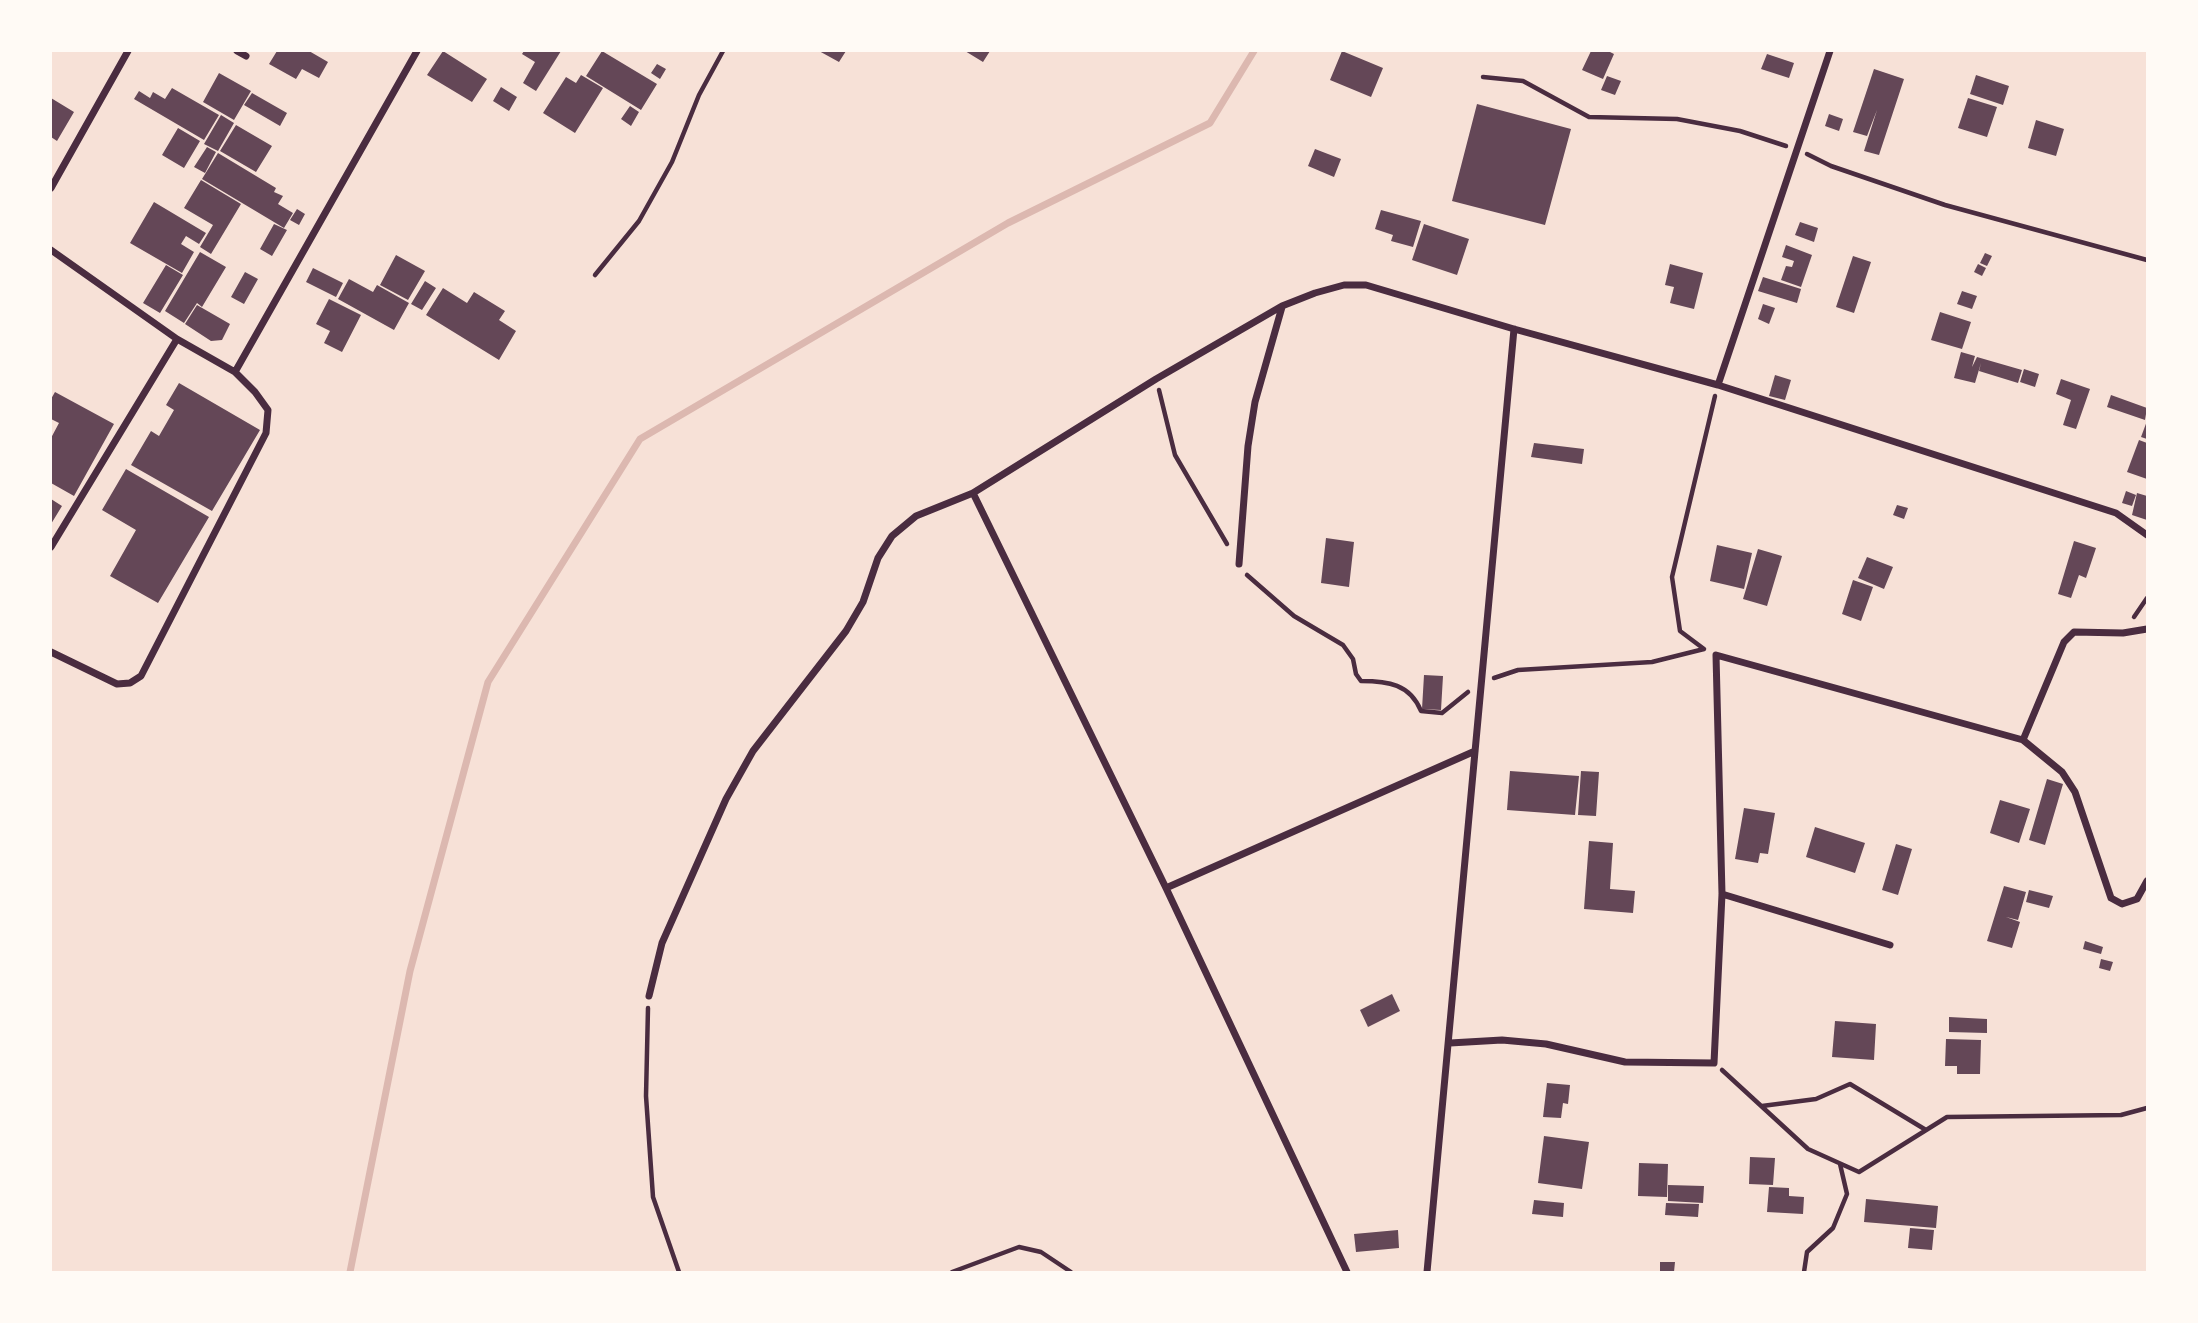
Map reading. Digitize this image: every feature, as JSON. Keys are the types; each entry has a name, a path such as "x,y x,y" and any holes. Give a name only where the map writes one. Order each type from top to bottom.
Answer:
{"street":[{"path":"51,188 128,51"},
{"path":"237,51 246,56"},
{"path":"235,372 416,51"},
{"path":"1718,384 1830,51"},
{"path":"51,250 177,339 235,372 256,392 268,410 267,433 141,676 130,683 117,684 51,652"},
{"path":"649,996 662,943 726,799 753,751 846,631 863,602 878,558 892,536 916,516 973,493 1156,379 1282,306 1315,293 1344,285 1366,285 1514,329 1718,384 2116,513 2147,535"},
{"path":"1239,564 1248,446 1255,402 1282,306"},
{"path":"1427,1272 1514,329"},
{"path":"51,547 177,339"},
{"path":"973,493 1166,888 1347,1272"},
{"path":"2023,740 2064,642 2074,632 2123,633 2147,629"},
{"path":"1450,1043 1502,1040 1546,1044 1625,1062 1714,1063 1722,894 1716,655 2023,740 2062,772 2075,792 2111,898 2122,904 2137,899 2147,881"},
{"path":"1166,888 1475,751"},
{"path":"1722,894 1890,946"}],"path":[{"path":"595,275 646,209 672,162 699,95 723,51"},
{"path":"1483,77 1523,81 1589,117 1677,119 1740,131 1945,205 2147,260"},
{"path":"1156,379 1175,455 1246,574 1294,616 1343,645 1353,659 1356,674 1362,681 1385,681 1415,696 1421,711 1442,713 1483,682 1518,670 1652,662 1704,649 1680,631 1672,577 1718,384"},
{"path":"649,996 646,1096 653,1197 679,1272"},
{"path":"1714,1063 1808,1149 1859,1172 1947,1117 2120,1115 2147,1108"},
{"path":"1761,1106 1816,1099 1850,1084 1926,1130"},
{"path":"1804,1272 1807,1252 1833,1228 1847,1194 1839,1163"},
{"path":"952,1272 1019,1247 1041,1252 1071,1272"}],"building":[{"path":"277,51 309,51 328,62 319,78 302,69 296,79 269,64"},
{"path":"443,51 487,79 472,102 427,75"},
{"path":"524,51 561,51 536,91 523,83 535,62 522,54"},
{"path":"602,51 657,84 641,110 586,76"},
{"path":"819,51 846,51 839,62"},
{"path":"965,51 990,51 983,62"},
{"path":"1342,51 1383,68 1371,97 1330,80"},
{"path":"1591,51 1608,51 1614,54 1603,79 1582,70"},
{"path":"1767,54 1794,63 1789,78 1761,69"},
{"path":"657,64 666,69 660,79 651,73"},
{"path":"1874,69 1904,79 1879,155 1864,151 1877,110 1867,136 1853,132"},
{"path":"219,73 251,91 234,120 203,102"},
{"path":"581,75 603,88 575,133 543,113 566,77 576,83"},
{"path":"1976,75 2009,86 2003,105 1970,94"},
{"path":"1607,76 1621,81 1615,95 1601,90"},
{"path":"501,87 517,97 509,111 493,101"},
{"path":"172,88 219,115 204,140 134,99 139,91 150,98 153,92 165,99"},
{"path":"252,93 287,113 280,126 244,105"},
{"path":"51,98 74,112 57,141 51,137"},
{"path":"1968,98 1997,107 1987,137 1958,128"},
{"path":"1477,104 1571,129 1545,225 1452,201"},
{"path":"630,106 639,112 631,126 621,119"},
{"path":"1829,114 1843,119 1839,131 1825,126"},
{"path":"221,115 234,123 218,151 204,144"},
{"path":"2036,120 2064,129 2056,156 2028,148"},
{"path":"236,125 272,146 256,172 220,151"},
{"path":"178,128 200,141 184,168 162,155"},
{"path":"207,147 216,152 205,173 194,167"},
{"path":"1315,149 1341,159 1334,177 1308,166"},
{"path":"218,153 276,188 274,192 283,196 278,204 293,213 284,228 202,179"},
{"path":"201,180 241,204 211,254 200,247 213,225 184,208"},
{"path":"154,202 206,233 199,244 186,236 181,244 194,252 182,273 130,243"},
{"path":"297,209 305,214 299,225 290,220"},
{"path":"1381,210 1421,221 1413,247 1391,241 1393,235 1375,229"},
{"path":"1800,222 1818,228 1814,242 1795,235"},
{"path":"274,224 287,230 272,256 260,249"},
{"path":"1424,224 1469,239 1457,275 1412,260"},
{"path":"1786,245 1812,255 1801,287 1781,280 1786,266 1792,267 1794,261 1782,257"},
{"path":"200,252 226,267 202,307 197,303 184,323 165,311"},
{"path":"1985,253 1992,256 1987,266 1980,263"},
{"path":"396,255 425,271 408,300 380,285"},
{"path":"1853,256 1871,262 1854,313 1836,307"},
{"path":"1670,264 1703,273 1694,309 1670,303 1674,287 1665,285"},
{"path":"1978,264 1986,268 1982,276 1974,272"},
{"path":"166,265 183,275 160,313 143,303"},
{"path":"313,268 343,283 336,297 306,282"},
{"path":"245,272 258,279 244,304 231,297"},
{"path":"1763,277 1801,289 1797,303 1758,291"},
{"path":"349,279 373,292 377,285 409,303 394,330 338,299"},
{"path":"425,281 436,288 422,310 411,304"},
{"path":"443,288 467,303 474,292 505,311 499,320 516,331 499,360 426,315"},
{"path":"1962,291 1977,296 1972,309 1957,304"},
{"path":"329,299 361,315 342,352 324,343 330,331 316,324"},
{"path":"1763,304 1775,308 1769,324 1758,319"},
{"path":"197,305 230,324 222,340 211,341 185,324"},
{"path":"1940,312 1971,322 1962,349 1931,340"},
{"path":"1961,352 1975,356 1972,367 1977,357 2022,370 2018,383 1979,371 1981,363 1975,383 1954,378"},
{"path":"2024,369 2039,374 2035,387 2020,382"},
{"path":"1775,375 1791,380 1785,400 1769,396"},
{"path":"2061,379 2090,389 2076,429 2063,425 2071,400 2056,394"},
{"path":"179,383 260,430 212,511 131,465 151,431 159,436 174,410 166,405"},
{"path":"55,392 114,424 74,496 51,483 51,438 59,423 51,419 51,399"},
{"path":"2111,395 2147,408 2145,420 2107,407"},
{"path":"2147,421 2147,439 2141,437"},
{"path":"2139,440 2147,443 2147,479 2127,472"},
{"path":"1534,443 1584,449 1582,464 1531,457"},
{"path":"126,469 209,517 158,603 110,576 136,530 102,510"},
{"path":"2126,491 2136,495 2132,506 2122,503"},
{"path":"2137,493 2147,496 2147,520 2132,515"},
{"path":"51,499 62,506 51,524"},
{"path":"1897,505 1908,508 1904,519 1893,515"},
{"path":"1326,538 1354,542 1349,587 1321,583"},
{"path":"2074,541 2096,548 2086,578 2079,575 2071,598 2058,594"},
{"path":"1717,545 1752,553 1744,589 1710,581"},
{"path":"1758,549 1782,556 1767,606 1743,599"},
{"path":"1867,557 1893,567 1884,589 1858,578"},
{"path":"1853,580 1873,587 1861,621 1842,614"},
{"path":"1424,675 1443,676 1441,710 1422,709"},
{"path":"1510,771 1579,776 1575,815 1507,810"},
{"path":"1581,771 1599,772 1596,816 1578,815"},
{"path":"2047,779 2063,784 2045,845 2029,840"},
{"path":"2000,800 2030,809 2019,843 1990,833"},
{"path":"1744,808 1775,813 1768,854 1760,853 1758,863 1735,859"},
{"path":"1815,827 1865,843 1855,873 1806,857"},
{"path":"1589,841 1613,843 1610,889 1635,891 1633,913 1584,909"},
{"path":"1896,844 1912,849 1898,895 1882,890"},
{"path":"2004,886 2026,892 2018,920 2006,917 2020,922 2012,948 1987,941"},
{"path":"2029,890 2053,896 2049,908 2026,902"},
{"path":"2085,941 2103,947 2101,954 2083,949"},
{"path":"2101,959 2113,962 2110,971 2099,968"},
{"path":"1392,994 1400,1011 1368,1027 1360,1010"},
{"path":"1949,1017 1987,1019 1987,1033 1949,1032"},
{"path":"1835,1021 1876,1024 1874,1060 1832,1057"},
{"path":"1946,1039 1981,1040 1980,1074 1957,1074 1957,1066 1945,1066"},
{"path":"1547,1083 1570,1085 1568,1104 1563,1103 1561,1118 1543,1117"},
{"path":"1544,1136 1589,1142 1582,1189 1538,1183"},
{"path":"1750,1157 1775,1158 1773,1185 1749,1184"},
{"path":"1639,1163 1668,1164 1667,1197 1638,1196"},
{"path":"1668,1185 1704,1186 1703,1203 1668,1201"},
{"path":"1769,1187 1789,1188 1789,1196 1804,1197 1803,1214 1767,1212"},
{"path":"1866,1199 1938,1206 1936,1228 1864,1222"},
{"path":"1534,1200 1564,1203 1563,1217 1532,1214"},
{"path":"1666,1203 1699,1204 1698,1217 1665,1215"},
{"path":"1910,1228 1934,1230 1932,1250 1908,1248"},
{"path":"1398,1230 1399,1248 1356,1252 1354,1234"},
{"path":"1660,1262 1675,1262 1674,1272 1660,1272"}],"waterway":[{"path":"350,1272 410,971 488,682 640,439 1008,223 1210,123 1254,51"}]}
